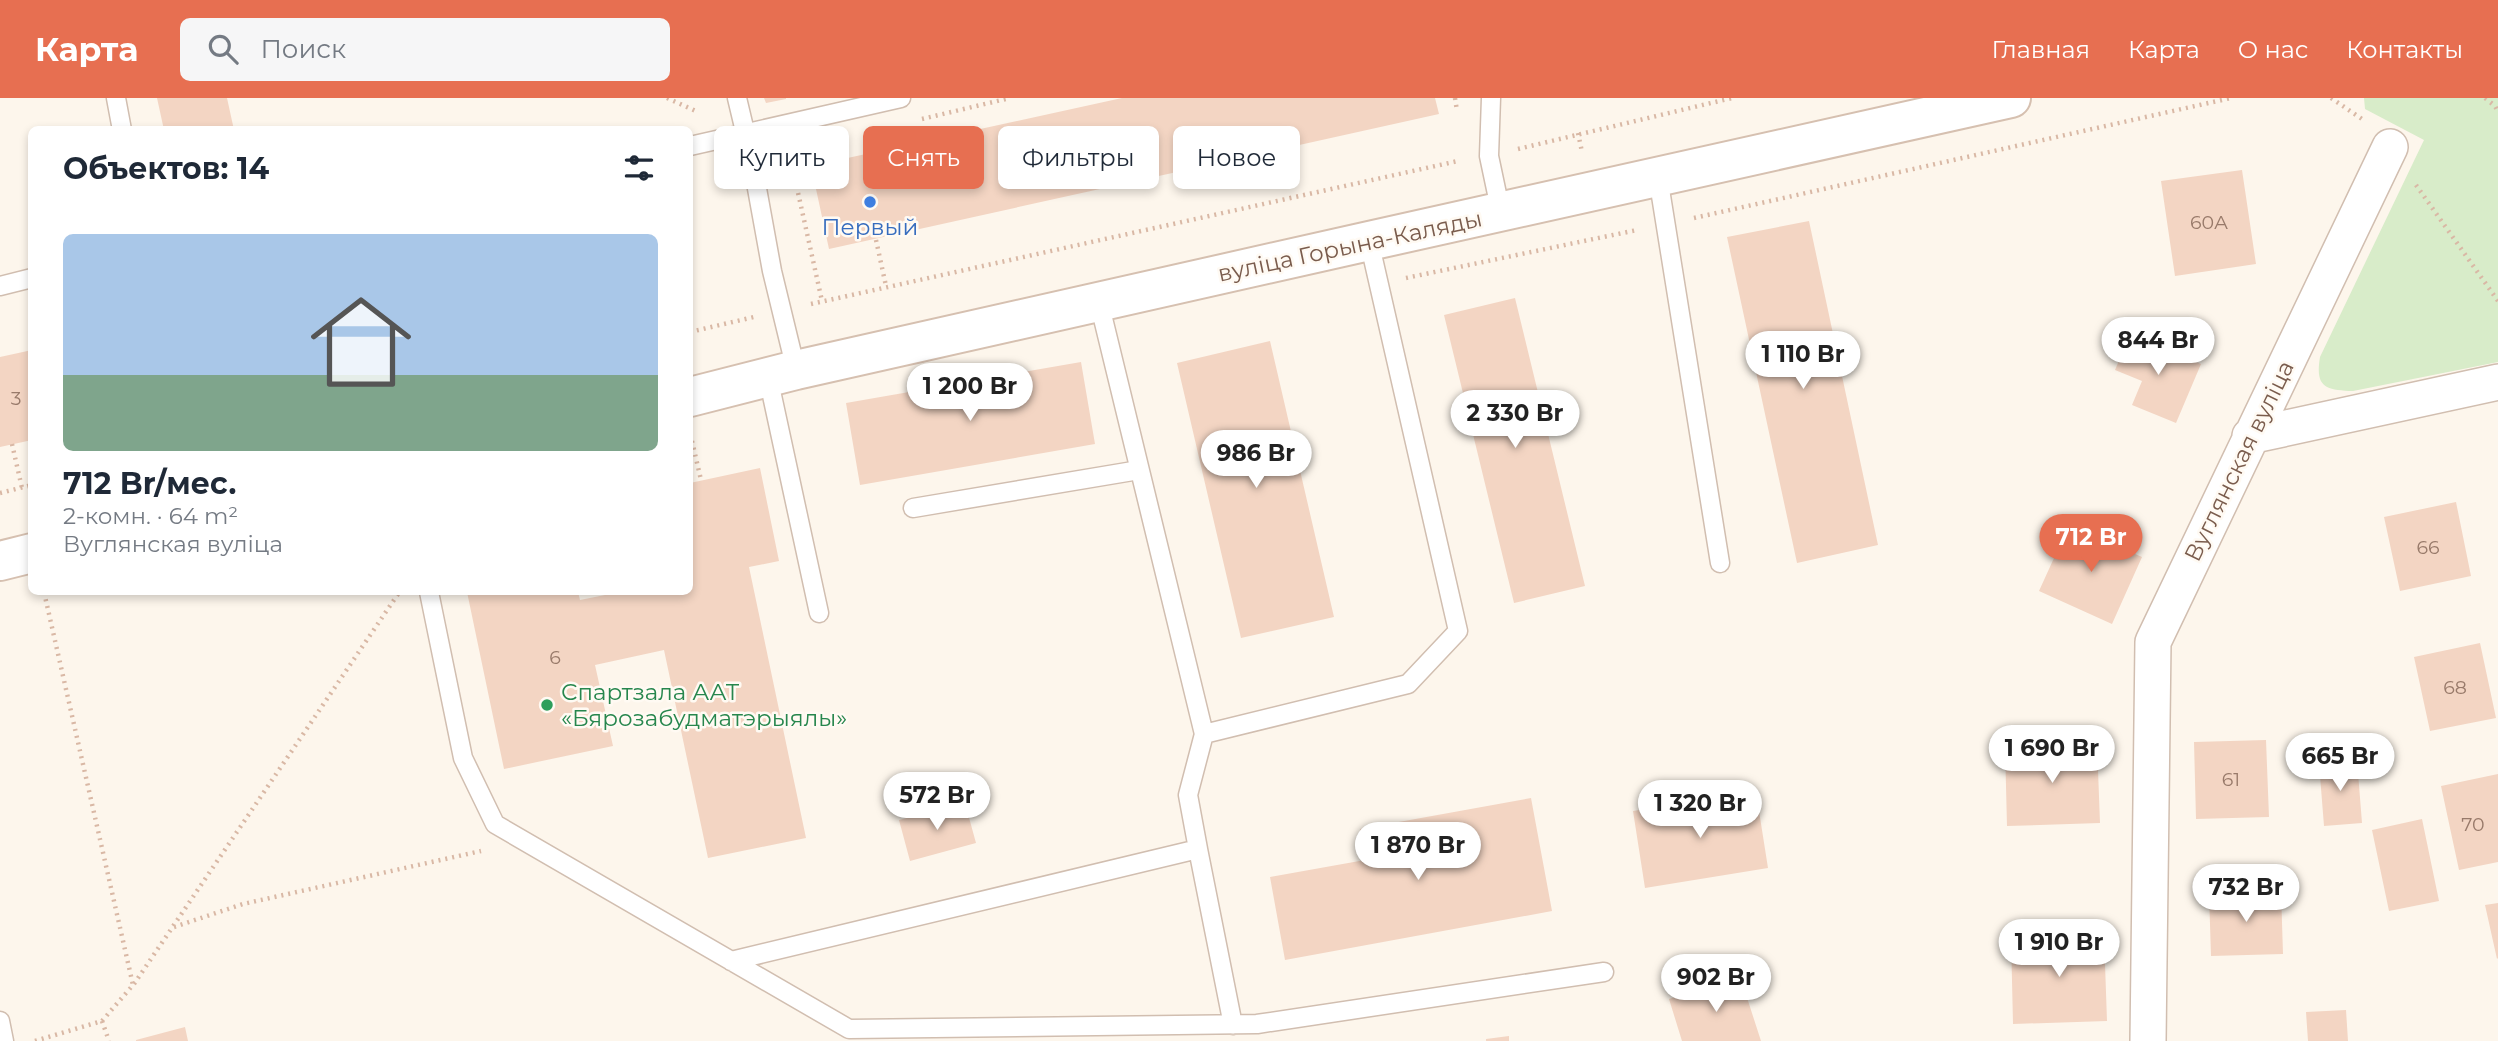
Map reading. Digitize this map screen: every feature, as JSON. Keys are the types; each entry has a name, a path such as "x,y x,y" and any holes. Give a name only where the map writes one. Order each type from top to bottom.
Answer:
{"street":[{"name":"вуліца Горына-Каляды","path":"693,396 1099,302 2011,98"},
{"name":"Вуглянская вуліца","path":"2148,1041 2153,642 2390,147"},
{"path":"2250,436 2498,382"},
{"path":"0,561 28,554"}],"lane":[{"path":"116,98 121,126"},
{"path":"737,98 743,126"},
{"path":"775,126 901,98"},
{"path":"1491,98 1489,156 1501,213"},
{"path":"693,145 714,140"},
{"path":"1658,177 1720,563"},
{"path":"756,189 783,310 782,374 819,613"},
{"path":"1204,734 1408,684 1458,631 1369,241"},
{"path":"0,285 28,279"},
{"path":"1099,302 1204,734 1188,795 1233,1025"},
{"path":"913,508 1139,470"},
{"path":"430,595 463,758 495,824 849,1029 1257,1024 1604,972"},
{"path":"731,961 1198,849"},
{"path":"0,1021 4,1041"}],"path":[{"path":"693,331 886,286 1489,156 1732,98"},
{"path":"2484,98 2495,106 2498,112"},
{"path":"2390,147 2498,301"},
{"path":"797,189 822,301"},
{"path":"876,240 886,286"},
{"path":"12,444 22,488"},
{"path":"693,445 701,480"},
{"path":"0,493 28,486"},
{"path":"45,595 133,985"},
{"path":"35,1041 102,1021 133,985 398,595"},
{"path":"173,927 243,904 524,841"},
{"path":"102,1021 109,1041"}],"green space":[{"path":"2364,98 2498,98 2498,362 2353,391 2329,388 2321,381 2320,357 2424,140 2365,109"}],"building":[{"path":"157,98 227,98 233,126 163,126"},
{"path":"764,98 786,98 786,99 766,103"},
{"path":"1122,98 1435,98 1439,114 1300,145 1300,126 1173,126 1173,173 1159,176 1159,126 998,126 998,189 1100,189 829,249 816,189 849,189 849,158 863,155 863,189 984,189 984,128"},
{"path":"2242,170 2256,264 2175,276 2161,181"},
{"path":"1809,221 1878,545 1797,563 1727,237"},
{"path":"1515,298 1585,586 1514,603 1444,315"},
{"path":"2130,335 2201,364 2176,423 2132,405 2142,381 2115,370"},
{"path":"1270,341 1334,617 1241,638 1177,363"},
{"path":"28,351 28,441 0,447 0,357"},
{"path":"1081,362 1095,444 860,485 846,403"},
{"path":"760,468 779,561 749,567 806,838 708,858 664,650 595,665 613,746 504,769 468,595 579,595 580,600 605,595 693,595 693,482"},
{"path":"2456,502 2471,576 2400,591 2384,517"},
{"path":"2069,525 2142,557 2112,624 2039,591"},
{"path":"2480,643 2496,718 2430,731 2414,657"},
{"path":"2266,740 2269,817 2196,819 2194,742"},
{"path":"2097,743 2100,823 2007,826 2005,746"},
{"path":"2357,760 2362,823 2324,826 2319,763"},
{"path":"2498,774 2498,862 2459,870 2441,786"},
{"path":"1756,792 1768,868 1645,888 1633,811"},
{"path":"1531,798 1552,911 1285,960 1270,877 1365,860 1360,829"},
{"path":"965,803 976,843 910,861 899,820"},
{"path":"2422,819 2439,901 2389,911 2372,830"},
{"path":"2281,891 2283,954 2211,956 2209,893"},
{"path":"2498,903 2498,958 2497,959 2485,905"},
{"path":"2104,935 2107,1021 2013,1024 2011,937"},
{"path":"1740,976 1761,1041 1682,1041 1669,999"},
{"path":"2346,1010 2348,1041 2308,1041 2306,1012"},
{"path":"185,1027 188,1041 136,1041 136,1040"},
{"path":"1509,1036 1509,1041 1486,1041 1486,1039"}],"place":[{"name":"Первый","path":"870,202"},
{"name":"Спартзала ААТ «Бярозабудматэрыялы»","path":"547,705"}]}
